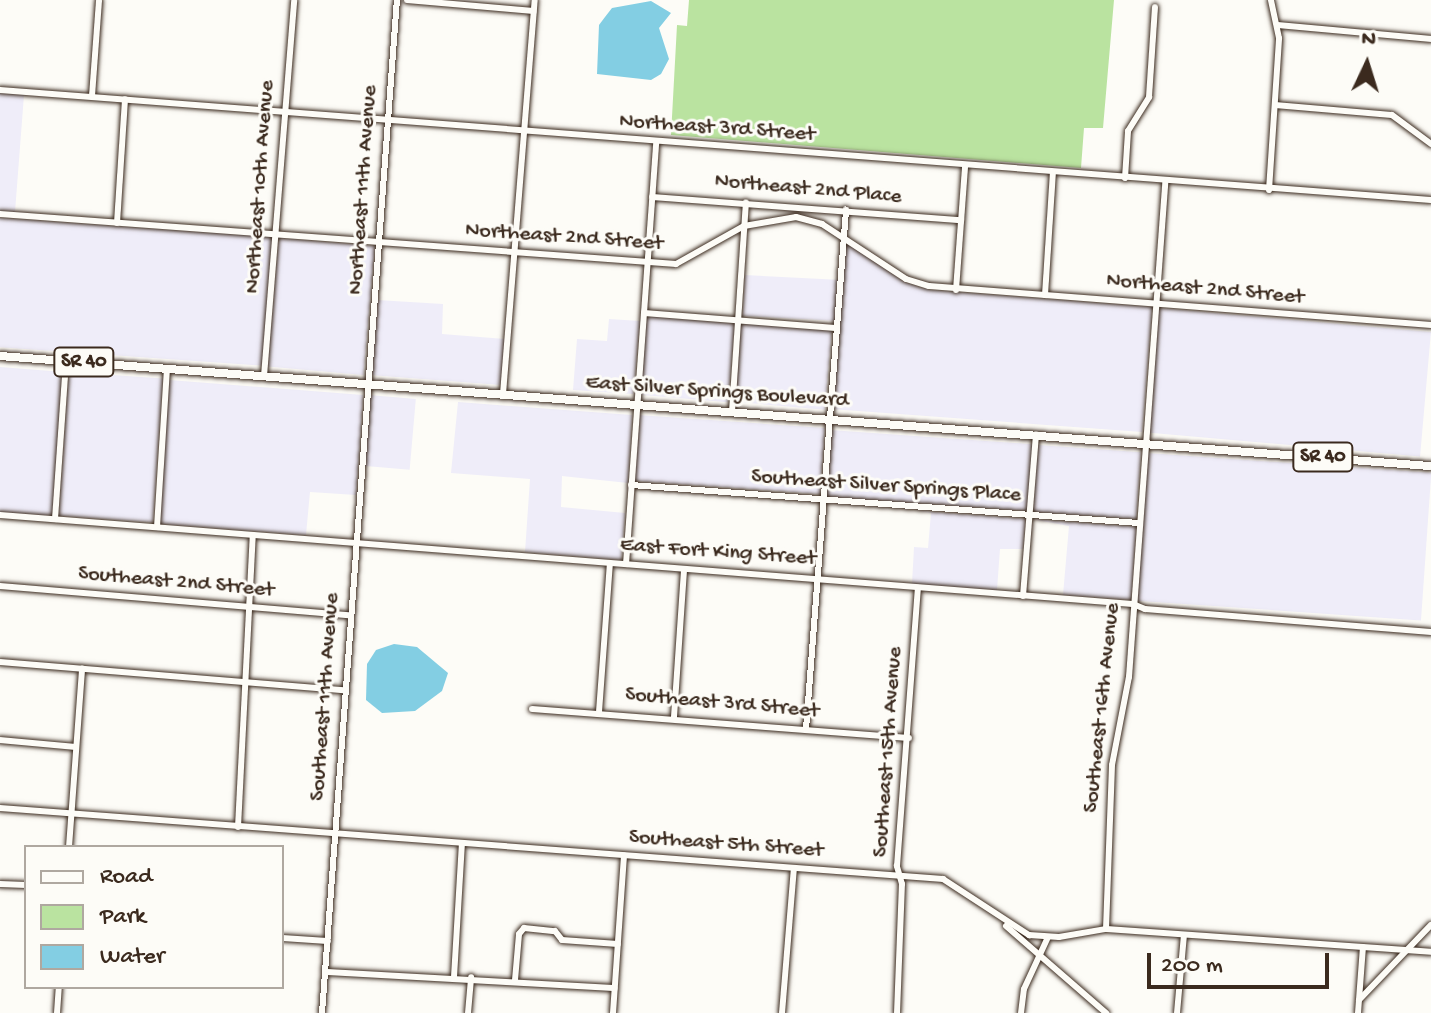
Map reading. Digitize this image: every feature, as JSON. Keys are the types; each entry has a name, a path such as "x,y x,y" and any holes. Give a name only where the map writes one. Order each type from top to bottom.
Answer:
{"main road":[{"name":"East Silver Springs Boulevard","path":"0,356 1431,466"}],"street":[{"path":"92,96 99,0"},
{"name":"Northeast 10th Avenue","path":"264,376 294,0"},
{"name":"Northeast 11th Avenue","path":"366,384 397,0"},
{"path":"407,0 534,11"},
{"path":"503,394 535,0"},
{"path":"1269,190 1278,25 1271,0"},
{"path":"1125,178 1128,131 1149,97 1155,7"},
{"path":"1278,25 1431,39"},
{"name":"Northeast 3rd Street","path":"0,90 524,133 1431,200"},
{"path":"117,223 125,99"},
{"path":"1275,105 1392,115 1431,144"},
{"path":"626,564 656,142"},
{"path":"956,290 965,166"},
{"path":"1045,295 1053,172"},
{"name":"Southeast 16th Avenue","path":"1106,929 1112,765 1129,677 1165,181"},
{"name":"Northeast 2nd Place","path":"652,197 961,220"},
{"path":"732,412 746,202"},
{"path":"794,206 794,217"},
{"path":"806,729 827,419 846,210"},
{"name":"Northeast 2nd Street","path":"0,214 676,264 744,226 794,217 822,224 906,279 956,290 1431,325"},
{"path":"644,313 835,328"},
{"path":"55,519 66,361"},
{"path":"157,527 167,369"},
{"name":"Southeast 11th Avenue","path":"322,1013 366,384"},
{"path":"1023,596 1036,435"},
{"name":"Southeast Silver Springs Place","path":"631,485 1139,523"},
{"name":"East Fort King Street","path":"0,515 1133,604 1145,609 1431,632"},
{"path":"238,827 253,535"},
{"path":"599,712 610,563"},
{"path":"674,717 684,569"},
{"name":"Southeast 2nd Street","path":"0,586 349,615"},
{"name":"Southeast 15th Avenue","path":"897,1013 901,877 897,866 918,588"},
{"path":"0,662 344,690"},
{"path":"69,845 82,668"},
{"name":"Southeast 3rd Street","path":"532,709 674,717 909,738"},
{"path":"0,740 76,747"},
{"name":"Southeast 5th Street","path":"0,808 943,879 1029,935 1048,937 1106,929 1431,952"},
{"path":"454,977 462,844"},
{"path":"613,1013 624,855"},
{"path":"782,1013 794,868"},
{"path":"0,884 24,885"},
{"path":"1002,919 1106,1013"},
{"path":"1359,1000 1431,925"},
{"path":"515,980 519,934 524,928 555,931 562,940 618,944"},
{"path":"1177,1013 1184,935"},
{"path":"1021,1013 1024,989 1048,937"},
{"path":"284,938 328,941"},
{"path":"1358,1013 1363,947"},
{"path":"326,972 471,977 615,988"},
{"path":"468,1013 471,977"},
{"path":"57,1013 59,989"}],"shaded area":[{"path":"0,93 24,95 15,212 0,211"},
{"path":"0,218 273,237 264,366 0,347"},
{"path":"279,238 375,246 363,375 268,367"},
{"path":"847,242 904,282 929,290 1152,307 1142,432 831,409"},
{"path":"745,275 837,280 835,321 743,316"},
{"path":"377,300 443,304 442,334 505,339 501,385 370,375"},
{"path":"1158,308 1431,332 1420,456 1147,433"},
{"path":"647,316 735,324 728,402 640,395"},
{"path":"609,319 640,321 633,394 573,390 577,339 607,341"},
{"path":"741,323 832,331 825,410 734,402"},
{"path":"0,367 63,372 52,516 0,512"},
{"path":"69,372 163,379 153,522 59,516"},
{"path":"169,380 363,395 356,495 310,492 306,535 160,524"},
{"path":"369,395 416,399 410,470 363,466"},
{"path":"458,402 632,415 628,483 562,476 561,507 625,513 621,560 525,552 530,479 451,473"},
{"path":"638,415 825,428 820,494 633,481"},
{"path":"830,430 1033,444 1028,511 825,497"},
{"path":"1038,445 1141,452 1136,519 1033,512"},
{"path":"1147,453 1431,473 1421,621 1137,601"},
{"path":"918,511 1025,519 1023,549 1000,549 997,590 912,584 914,547 928,548 931,513"},
{"path":"1031,519 1136,527 1131,600 1063,595 1069,526"}],"green space":[{"path":"689,0 1114,0 1103,128 1084,128 1081,168 671,135 677,25 687,26"}],"water":[{"path":"651,1 671,13 659,28 669,59 661,74 651,80 597,74 599,25 612,8"},
{"path":"394,644 417,647 448,673 442,691 415,711 382,713 366,700 367,664 376,650"}]}
